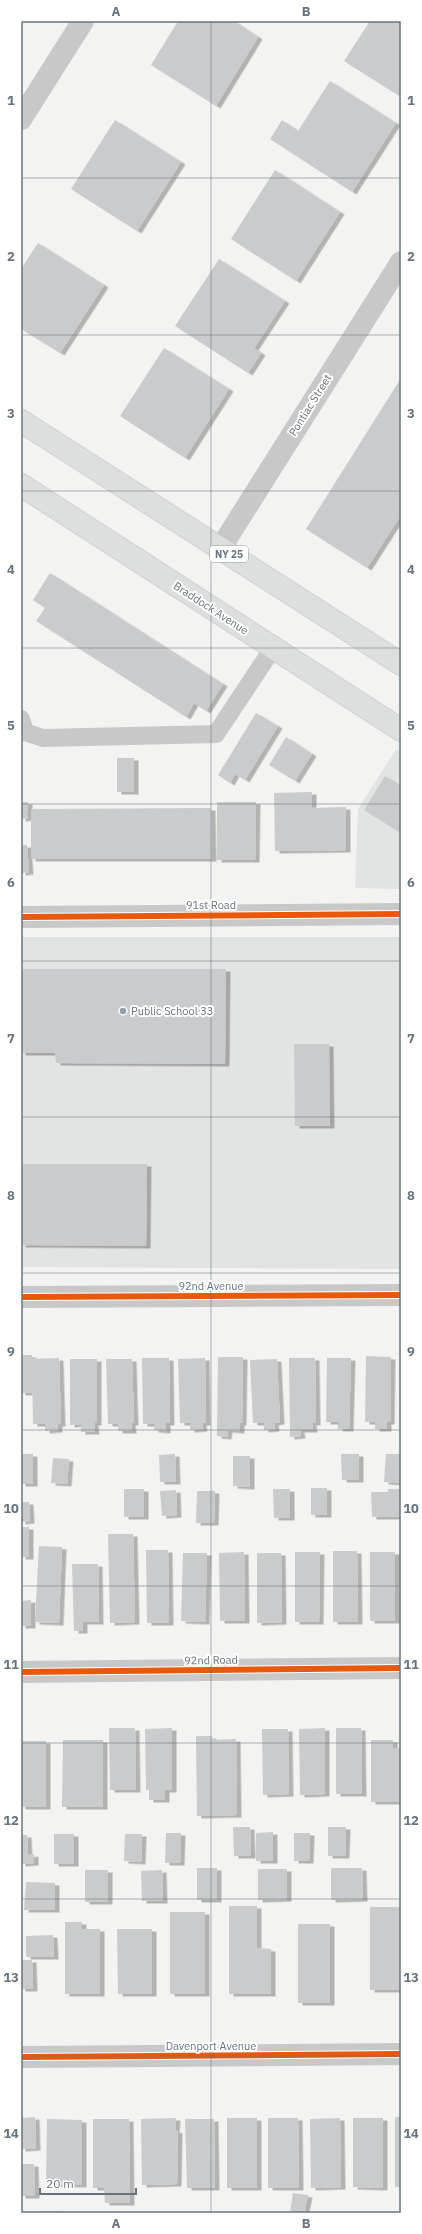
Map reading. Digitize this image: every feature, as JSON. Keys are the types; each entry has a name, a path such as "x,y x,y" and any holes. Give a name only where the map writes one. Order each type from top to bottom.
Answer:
{"main road":[{"name":"NY 25","path":"21,421 401,664"},
{"name":"Braddock Avenue","path":"21,485 401,730"}],"street":[{"path":"21,119 83,21"},
{"name":"Pontiac Street","path":"220,548 401,262"},
{"name":"91st Road","path":"21,917 401,914"},
{"name":"92nd Avenue","path":"21,1297 401,1295"},
{"name":"92nd Road","path":"21,1672 401,1668"},
{"name":"Davenport Avenue","path":"21,2057 401,2054"}],"lane":[{"path":"21,719 25,732 43,738 216,734 273,648"}],"shaded area":[{"path":"396,749 401,752 401,889 355,888 358,809"},
{"path":"21,937 401,937 401,1269 21,1267"}],"building":[{"path":"178,21 234,21 258,37 216,106 151,65"},
{"path":"370,21 401,21 401,97 344,61"},
{"path":"330,81 396,123 352,192 270,139 282,120 298,131"},
{"path":"115,120 181,162 137,231 71,189"},
{"path":"275,170 340,212 296,281 231,239"},
{"path":"38,243 104,285 60,353 21,329 21,269"},
{"path":"219,259 285,301 254,348 261,353 248,373 175,326"},
{"path":"164,348 229,389 185,458 120,416"},
{"path":"401,378 401,515 367,568 306,529"},
{"path":"50,573 223,684 206,711 194,703 186,717 36,621 45,608 33,600"},
{"path":"256,713 278,726 245,780 235,774 230,783 218,775"},
{"path":"286,737 312,754 295,781 269,765"},
{"path":"117,758 134,758 134,792 117,792"},
{"path":"385,776 401,786 401,833 364,810"},
{"path":"312,792 312,808 346,807 346,850 275,851 274,793"},
{"path":"21,802 28,802 28,818 21,819"},
{"path":"217,802 256,802 255,860 217,860"},
{"path":"211,808 212,859 31,859 31,809"},
{"path":"21,845 27,845 29,872 21,873"},
{"name":"Public School 33","path":"21,969 226,969 225,1064 56,1063 55,1053 21,1053"},
{"path":"294,1044 329,1044 330,1126 295,1126"},
{"path":"21,1164 147,1164 146,1246 21,1245"},
{"path":"21,1355 32,1355 32,1359 59,1358 61,1424 58,1424 58,1430 45,1431 45,1424 33,1424 32,1361 32,1393 21,1393"},
{"path":"366,1356 391,1357 390,1422 387,1422 387,1429 375,1429 375,1422 365,1422"},
{"path":"218,1357 243,1357 242,1423 240,1423 240,1431 228,1430 227,1437 217,1436"},
{"path":"142,1358 169,1358 170,1423 166,1423 166,1431 154,1430 154,1424 143,1424"},
{"path":"205,1358 206,1423 202,1423 203,1429 190,1430 190,1423 180,1423 178,1359"},
{"path":"289,1358 315,1358 316,1423 312,1423 313,1430 300,1430 301,1436 290,1437"},
{"path":"327,1358 351,1358 349,1429 338,1429 338,1422 326,1422"},
{"path":"70,1359 97,1359 97,1423 94,1423 95,1432 81,1432 81,1424 70,1425"},
{"path":"106,1359 132,1359 134,1423 131,1423 132,1431 118,1431 118,1424 108,1424"},
{"path":"277,1359 280,1422 274,1423 275,1429 264,1430 264,1423 253,1423 250,1360"},
{"path":"21,1454 33,1454 33,1484 21,1484"},
{"path":"175,1454 176,1482 160,1482 159,1455"},
{"path":"341,1454 359,1454 359,1480 342,1480"},
{"path":"386,1454 401,1454 401,1483 384,1482"},
{"path":"233,1456 250,1456 250,1487 233,1486"},
{"path":"53,1458 69,1459 67,1484 51,1483"},
{"path":"311,1488 327,1488 327,1515 311,1515"},
{"path":"124,1489 144,1489 144,1517 124,1517"},
{"path":"273,1489 290,1489 290,1518 274,1518"},
{"path":"388,1489 401,1489 401,1517 372,1517 371,1492 388,1492"},
{"path":"176,1490 177,1515 162,1516 160,1491"},
{"path":"197,1491 215,1491 214,1523 196,1523"},
{"path":"21,1502 29,1502 30,1521 21,1522"},
{"path":"21,1527 29,1527 29,1557 21,1557"},
{"path":"108,1534 133,1534 135,1622 110,1623"},
{"path":"39,1546 62,1547 59,1623 35,1622"},
{"path":"146,1550 168,1550 169,1623 147,1623"},
{"path":"333,1551 357,1551 358,1622 333,1622"},
{"path":"244,1552 245,1621 220,1621 219,1553"},
{"path":"295,1552 320,1552 319,1622 295,1622"},
{"path":"370,1552 395,1552 395,1621 370,1621"},
{"path":"183,1553 207,1553 205,1622 181,1621"},
{"path":"257,1553 281,1553 282,1622 257,1623"},
{"path":"72,1564 98,1564 99,1622 83,1622 83,1631 74,1631"},
{"path":"31,1600 31,1626 21,1626 21,1601"},
{"path":"109,1728 135,1728 136,1790 110,1790"},
{"path":"172,1728 172,1790 165,1790 165,1800 149,1800 149,1790 146,1790 145,1729"},
{"path":"325,1728 325,1794 300,1795 299,1729"},
{"path":"336,1728 361,1728 362,1794 336,1794"},
{"path":"262,1729 288,1729 289,1794 263,1795"},
{"path":"196,1736 212,1736 211,1740 236,1739 237,1815 197,1816"},
{"path":"63,1740 103,1740 103,1807 62,1807"},
{"path":"371,1740 393,1740 393,1748 401,1748 401,1802 371,1802"},
{"path":"21,1741 46,1741 46,1807 21,1807"},
{"path":"233,1827 250,1827 251,1856 234,1856"},
{"path":"328,1827 346,1827 345,1856 328,1856"},
{"path":"273,1832 273,1861 256,1861 256,1833"},
{"path":"166,1833 181,1833 180,1863 165,1863"},
{"path":"294,1833 310,1833 309,1861 294,1861"},
{"path":"54,1834 74,1834 74,1864 54,1864"},
{"path":"125,1834 142,1834 141,1862 124,1861"},
{"path":"21,1835 27,1835 28,1855 34,1854 34,1863 21,1864"},
{"path":"197,1868 217,1868 217,1900 197,1900"},
{"path":"331,1868 362,1868 363,1899 331,1900"},
{"path":"258,1869 287,1869 287,1899 258,1900"},
{"path":"85,1870 108,1870 108,1902 85,1902"},
{"path":"162,1870 163,1901 142,1901 141,1871"},
{"path":"26,1882 55,1883 55,1910 24,1910"},
{"path":"229,1906 257,1906 257,1948 271,1949 271,1994 229,1994"},
{"path":"370,1907 401,1907 401,1990 370,1990"},
{"path":"170,1912 205,1912 205,1994 170,1994"},
{"path":"65,1922 82,1922 82,1929 100,1929 100,1994 65,1994"},
{"path":"298,1924 330,1924 330,2003 298,2003"},
{"path":"117,1929 152,1929 152,1994 118,1994"},
{"path":"53,1935 54,1957 26,1957 26,1936"},
{"path":"21,1960 32,1960 33,1989 21,1989"},
{"path":"35,2117 36,2148 21,2149 21,2118"},
{"path":"395,2117 401,2117 401,2187 395,2187"},
{"path":"176,2118 175,2130 178,2131 177,2184 142,2185 141,2119"},
{"path":"227,2118 257,2118 257,2188 227,2188"},
{"path":"268,2118 298,2118 299,2188 268,2188"},
{"path":"340,2118 341,2187 311,2188 310,2119"},
{"path":"353,2118 383,2118 383,2188 353,2187"},
{"path":"47,2119 82,2120 82,2185 46,2184"},
{"path":"93,2119 129,2119 130,2203 105,2203 104,2188 93,2188"},
{"path":"185,2119 214,2119 215,2188 187,2188"},
{"path":"21,2164 34,2164 35,2196 21,2196"},
{"path":"293,2193 308,2195 305,2209 307,2213 290,2213"},
{"path":"40,2211 59,2211 59,2213 40,2213"}],"cycle path":[{"path":"21,917 401,914"},
{"path":"21,1297 401,1295"},
{"path":"21,1672 401,1668"},
{"path":"21,2057 401,2054"}],"place":[{"name":"Public School 33","path":"123,1011"}]}
